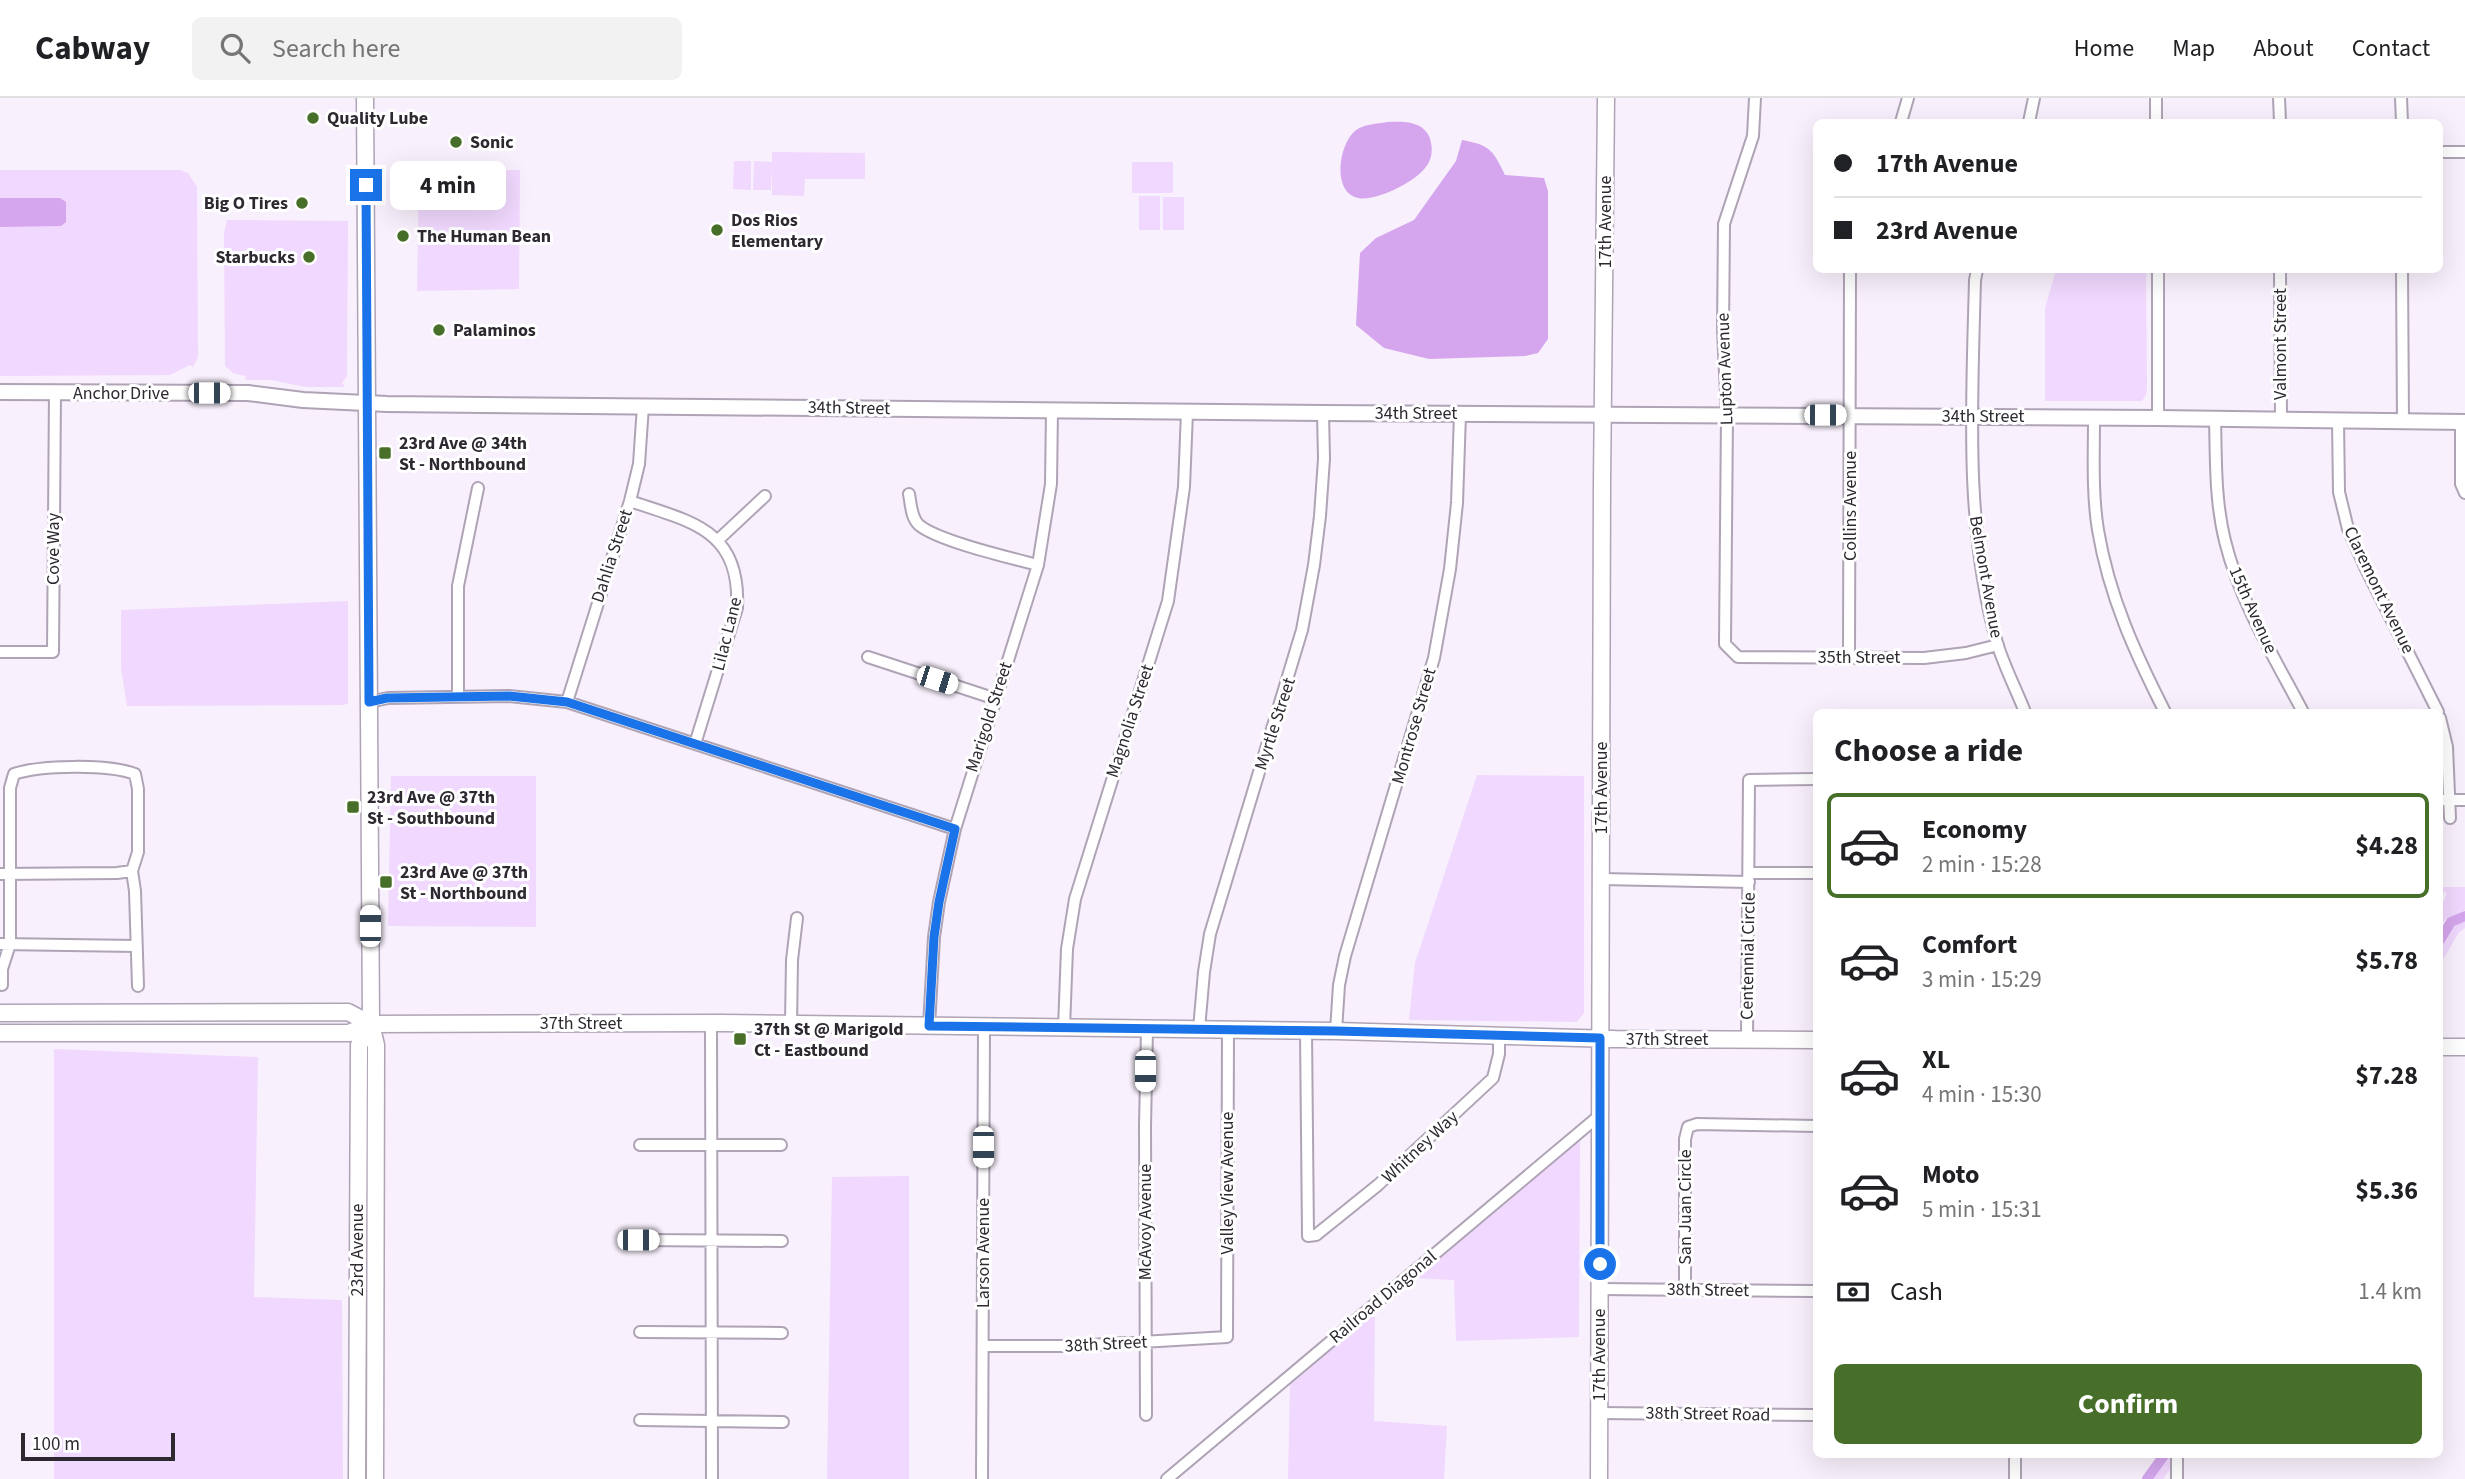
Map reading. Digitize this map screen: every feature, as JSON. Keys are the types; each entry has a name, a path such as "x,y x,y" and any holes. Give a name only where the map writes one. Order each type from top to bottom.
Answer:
{"main road":[{"name":"23rd Avenue","path":"365,98 371,1024 376,1045 375,1479"},
{"name":"17th Avenue","path":"1600,1479 1602,414 1606,98"},
{"name":"37th Street","path":"0,1013 348,1012 371,1024"},
{"path":"71,1013 71,1033"},
{"name":"37th Street","path":"0,1033 349,1033 371,1024 711,1023 1813,1040"},
{"name":"23rd Avenue","path":"357,1479 359,1045 371,1024"},
{"path":"2443,1047 2465,1047"}],"street":[{"name":"Lupton Avenue","path":"1725,644 1727,415 1723,331 1724,224 1753,136 1755,98"},
{"path":"1901,119 1908,98"},
{"path":"2030,119 2034,98"},
{"path":"2156,98 2156,119"},
{"path":"2279,98 2280,119"},
{"path":"2401,98 2402,119"},
{"path":"2443,152 2465,152"},
{"name":"Collins Avenue","path":"1849,658 1850,273"},
{"name":"Belmont Avenue","path":"1976,273 1971,416 1975,534 1998,645 2024,709"},
{"path":"2158,273 2158,418"},
{"name":"Valmont Street","path":"2280,273 2281,419"},
{"path":"2402,273 2403,421"},
{"name":"Anchor Drive","path":"0,392 248,393 303,400 367,403"},
{"name":"Cove Way","path":"0,652 53,652 55,392"},
{"name":"34th Street","path":"367,403 2463,422"},
{"name":"Dahlia Street","path":"567,702 630,501 639,464 643,406"},
{"name":"Marigold Street","path":"929,1026 937,914 955,829 1038,565 1051,484 1052,410"},
{"name":"Magnolia Street","path":"1064,1028 1067,949 1074,899 1168,601 1184,486 1187,412"},
{"name":"Myrtle Street","path":"1199,1029 1203,972 1210,933 1302,631 1320,516 1324,459 1323,413"},
{"name":"Montrose Street","path":"1336,1031 1339,985 1345,956 1424,698 1441,627 1457,503 1460,414"},
{"path":"2094,417 2095,506 2111,589 2134,649 2164,709"},
{"name":"15th Avenue","path":"2215,418 2218,508 2225,542 2241,591 2301,709"},
{"name":"Claremont Avenue","path":"2338,420 2339,492 2348,529 2436,709"},
{"path":"2463,422 2461,484 2465,493"},
{"path":"458,697 458,586 478,488"},
{"path":"909,494 914,517 921,526 945,537 1038,565"},
{"path":"718,540 765,496"},
{"name":"Lilac Lane","path":"630,501 691,522 718,540 733,565 738,587 737,608 695,744"},
{"name":"35th Street","path":"1725,644 1738,657 1849,658 1942,657 1998,645"},
{"path":"868,657 996,699"},
{"path":"369,702 387,698 458,697 535,698 567,702 955,829"},
{"path":"2443,730 2447,747 2444,800 2450,818"},
{"path":"2,985 10,788 14,774 32,768 121,769 135,774 138,789 138,852 132,871 138,986"},
{"name":"Centennial Circle","path":"1747,1039 1749,780 1813,779"},
{"path":"2444,800 2465,800"},
{"path":"5,874 132,871"},
{"name":"Centennial Circle","path":"1749,877 1813,873"},
{"path":"1601,879 1749,877"},
{"path":"791,1024 792,960 797,918"},
{"path":"5,944 136,946"},
{"path":"711,1023 712,1479"},
{"name":"Larson Avenue","path":"982,1479 984,1027"},
{"name":"McAvoy Avenue","path":"1146,1415 1147,1029"},
{"name":"Valley View Avenue","path":"1227,1336 1228,1029"},
{"name":"Whitney Way","path":"1306,1031 1308,1236 1316,1235 1378,1185 1493,1078 1498,1062 1499,1035"},
{"name":"Railroad Diagonal","path":"1167,1479 1600,1115"},
{"name":"San Juan Circle","path":"1685,1290 1685,1139 1688,1127 1697,1124 1813,1126"},
{"path":"640,1145 781,1145"},
{"path":"638,1240 782,1241"},
{"name":"38th Street","path":"1600,1289 1813,1291"},
{"path":"640,1332 782,1333"},
{"name":"38th Street","path":"984,1346 1073,1346 1227,1336"},
{"name":"38th Street Road","path":"1599,1413 1813,1415"},
{"path":"640,1420 783,1422"},
{"path":"2015,1458 2015,1479"},
{"path":"2177,1458 2177,1479"}],"shaded area":[{"path":"1387,122 1408,122 1423,129 1430,140 1430,159 1420,173 1404,185 1374,197 1358,198 1344,187 1341,178 1340,167 1345,146 1356,130"},
{"path":"1462,140 1490,150 1505,175 1544,178 1548,191 1548,339 1538,353 1525,356 1429,359 1384,348 1356,325 1360,253 1376,238 1414,220 1456,161"},
{"path":"772,152 865,153 865,179 805,179 804,196 772,195 772,163 771,190 753,190 754,161 772,162"},
{"path":"734,161 751,161 751,190 733,189"},
{"path":"1132,162 1173,162 1173,193 1132,193"},
{"path":"419,169 520,170 519,289 417,291"},
{"path":"0,170 180,170 188,173 197,187 198,357 193,367 190,365 170,375 0,376"},
{"path":"1139,196 1160,196 1160,230 1139,230"},
{"path":"1163,197 1184,197 1184,230 1163,230"},
{"path":"0,198 60,198 66,202 66,222 61,226 0,227"},
{"path":"227,220 348,221 347,376 342,383 345,387 305,387 272,380 246,380 245,376 233,373 225,366 224,233"},
{"path":"2055,273 2146,273 2147,387 2142,401 2045,401 2045,308"},
{"path":"348,601 348,703 344,705 127,706 121,668 121,610"},
{"path":"1477,775 1584,776 1584,1013 1577,1022 1409,1020 1415,963"},
{"path":"391,776 536,776 536,927 388,926"},
{"path":"2443,887 2465,887 2465,910 2443,923 2443,903 2447,893 2443,892"},
{"path":"2465,921 2465,928 2459,932 2443,960 2445,938 2458,924"},
{"path":"54,1049 258,1057 254,1297 342,1300 343,1479 54,1479"},
{"path":"1580,1138 1579,1337 1456,1341 1454,1280 1412,1278"},
{"path":"909,1176 909,1479 827,1479 832,1177"},
{"path":"1366,1317 1375,1317 1374,1421 1447,1426 1444,1479 1288,1479 1290,1383"},
{"path":"2167,1458 2170,1458 2170,1469 2163,1479 2151,1479"}],"waterway":[{"path":"2443,935 2451,922 2465,916"},
{"path":"2147,1479 2162,1458"}],"place":[{"name":"Quality Lube","path":"313,118"},
{"name":"Sonic","path":"456,142"},
{"name":"Big O Tires","path":"302,203"},
{"name":"Dos Rios Elementary","path":"717,230"},
{"name":"The Human Bean","path":"403,236"},
{"name":"Starbucks","path":"309,257"},
{"name":"Palaminos","path":"439,330"},
{"name":"23rd Ave @ 34th St - Northbound","path":"385,453"},
{"name":"23rd Ave @ 37th St - Southbound","path":"353,807"},
{"name":"23rd Ave @ 37th St - Northbound","path":"386,882"},
{"name":"37th St @ Marigold Ct - Eastbound","path":"740,1039"}],"route":[{"path":"366,185 369,702 387,698 509,696 567,702 955,829 934,937 929,1026 1228,1029 1600,1038 1600,1264"}]}
